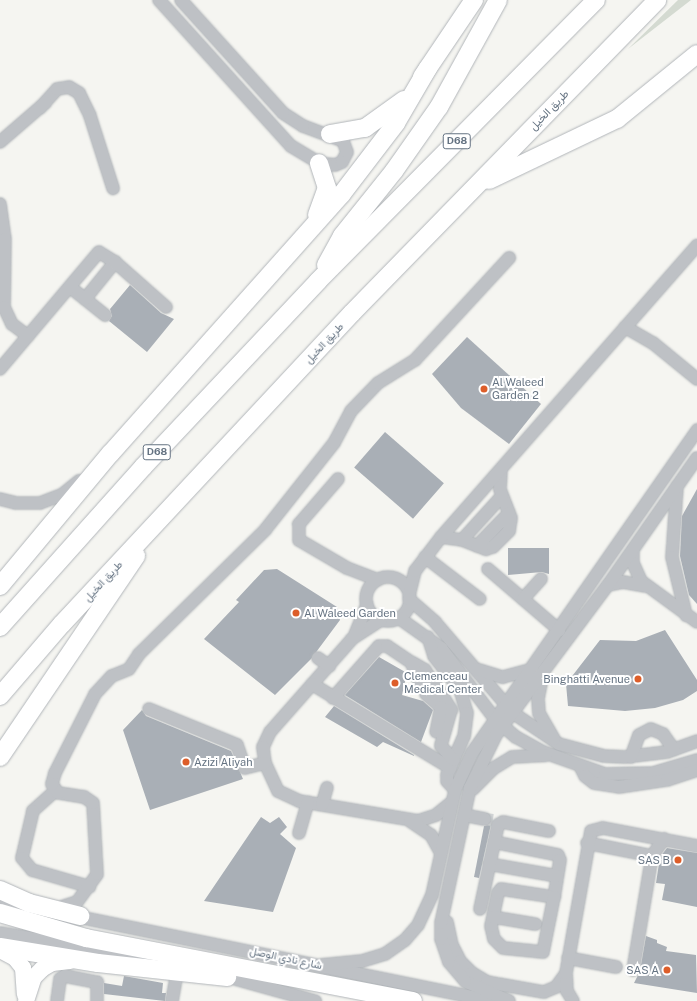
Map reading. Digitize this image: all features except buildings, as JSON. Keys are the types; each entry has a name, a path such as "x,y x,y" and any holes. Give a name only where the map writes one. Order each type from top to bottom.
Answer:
{"highway":[{"path":"330,134 351,132 377,122 407,97 474,0"},
{"path":"318,281 342,236 394,171 439,107 498,0"},
{"name":"D68","path":"0,627 143,467 318,281 596,0"},
{"name":"طريق الخيل","path":"0,696 140,541 352,312 657,0"},
{"path":"464,198 520,163 617,119 697,54"},
{"path":"0,586 111,453 308,232 372,154 414,96 428,68"},
{"path":"308,232 326,193 325,178 319,163"},
{"path":"0,757 129,569 140,541"},
{"path":"0,890 54,909 80,916"},
{"path":"0,909 86,938 413,1001"},
{"path":"0,947 98,963 178,973 227,977"}],"main road":[{"path":"0,950 16,958 23,968 26,979 25,1001"},
{"path":"25,1001 34,977 47,965 64,961 98,963"}],"street":[{"path":"159,0 281,136 319,163 335,165 346,156 345,144 330,134 303,126 283,113 181,0"},
{"path":"0,142 56,96 66,95 80,101 90,116 113,188"},
{"path":"0,204 5,239 4,307 12,324 28,336"},
{"path":"452,802 428,819 409,820 291,798 278,791 265,763 263,747 270,732 352,639 381,620 399,618 405,612 421,561 697,246"},
{"path":"0,369 100,252 115,262 166,307"},
{"path":"54,909 76,902 90,887 98,870 94,806 87,799 55,790 52,784 55,773 103,684 112,676 129,669 139,654 265,530 334,443 351,411 378,383 415,360 508,258"},
{"path":"85,299 115,262"},
{"path":"70,287 105,316"},
{"path":"629,323 696,379"},
{"path":"510,709 532,669 697,430"},
{"path":"0,499 24,504 55,499 70,490 111,453"},
{"path":"322,966 370,960 405,940 428,906 455,790 466,765 499,722 545,671 633,550 697,458"},
{"path":"441,537 470,543 486,549 496,545 510,527 500,470"},
{"path":"338,479 299,524 299,540 347,568 402,583 409,597 436,622 473,668 510,709 559,744 604,756 631,757 674,750 697,741"},
{"path":"677,485 672,557 686,615"},
{"path":"470,543 506,505"},
{"path":"633,550 634,569 646,586 697,622"},
{"path":"352,639 367,605 369,588 383,578 421,561"},
{"path":"421,561 480,599"},
{"path":"488,569 559,630"},
{"path":"523,599 541,579"},
{"path":"608,585 631,582 646,586"},
{"path":"367,605 372,614 381,620"},
{"path":"399,618 428,637 463,675 499,722 529,745 580,766 606,774 628,775 673,768 697,760"},
{"path":"428,637 434,656 454,680 465,701 467,725 447,778 455,790"},
{"path":"333,698 379,646 387,646 425,670 447,702 451,715 441,746 452,764"},
{"path":"318,658 329,666"},
{"path":"411,662 423,689 439,702 442,711 433,742 445,716 447,702"},
{"path":"473,668 502,677 532,669"},
{"path":"545,671 538,692 539,713 547,730 559,744"},
{"path":"463,675 474,717 466,765"},
{"path":"316,680 333,698 452,764"},
{"path":"316,680 330,685 344,684"},
{"path":"423,689 434,692 434,683"},
{"path":"149,709 237,745 241,749 245,768 265,763"},
{"path":"499,722 481,760 467,799 441,931 449,962 472,986 509,1001"},
{"path":"631,757 638,735 651,729 663,734 674,750"},
{"path":"467,799 486,774 512,757 530,755 557,757"},
{"path":"580,766 585,776 594,783 619,786 667,780 697,770"},
{"path":"322,805 326,788"},
{"path":"55,790 33,811 22,858 32,870 90,887"},
{"path":"299,833 308,802"},
{"path":"464,815 549,831"},
{"path":"409,820 425,829 440,851"},
{"path":"480,910 494,842 493,820"},
{"path":"573,1001 567,991 566,973 587,843 591,831 599,827 697,846"},
{"path":"633,970 652,856 664,839"},
{"path":"494,842 556,854 560,860 557,876 554,897 546,946 540,953 500,946 492,935 493,917 498,893 501,889 554,897"},
{"path":"587,843 652,856"},
{"path":"489,864 557,876"},
{"path":"446,903 450,937 455,953 465,968 479,978 496,985 544,992 556,987 566,973"},
{"name":"شارع نادي الوصل","path":"0,909 80,916 492,1001"},
{"path":"493,917 535,924"},
{"path":"0,933 172,963 315,1001"},
{"path":"568,958 616,967"},
{"path":"172,1001 178,973"},
{"path":"57,1001 60,979 65,976 97,982 96,1001"},
{"path":"384,978 474,1001"}],"shaded area":[{"path":"678,0 691,0 628,49"}],"tunnel":[{"path":"485,819 493,820"}],"place":[{"name":"Al Waleed Garden 2","path":"484,389"},
{"name":"Al Waleed Garden","path":"296,613"},
{"name":"Binghatti Avenue","path":"638,679"},
{"name":"Clemenceau Medical Center","path":"395,683"},
{"name":"Azizi Aliyah","path":"186,762"},
{"name":"SAS B","path":"678,860"},
{"name":"SAS A","path":"667,970"}]}
